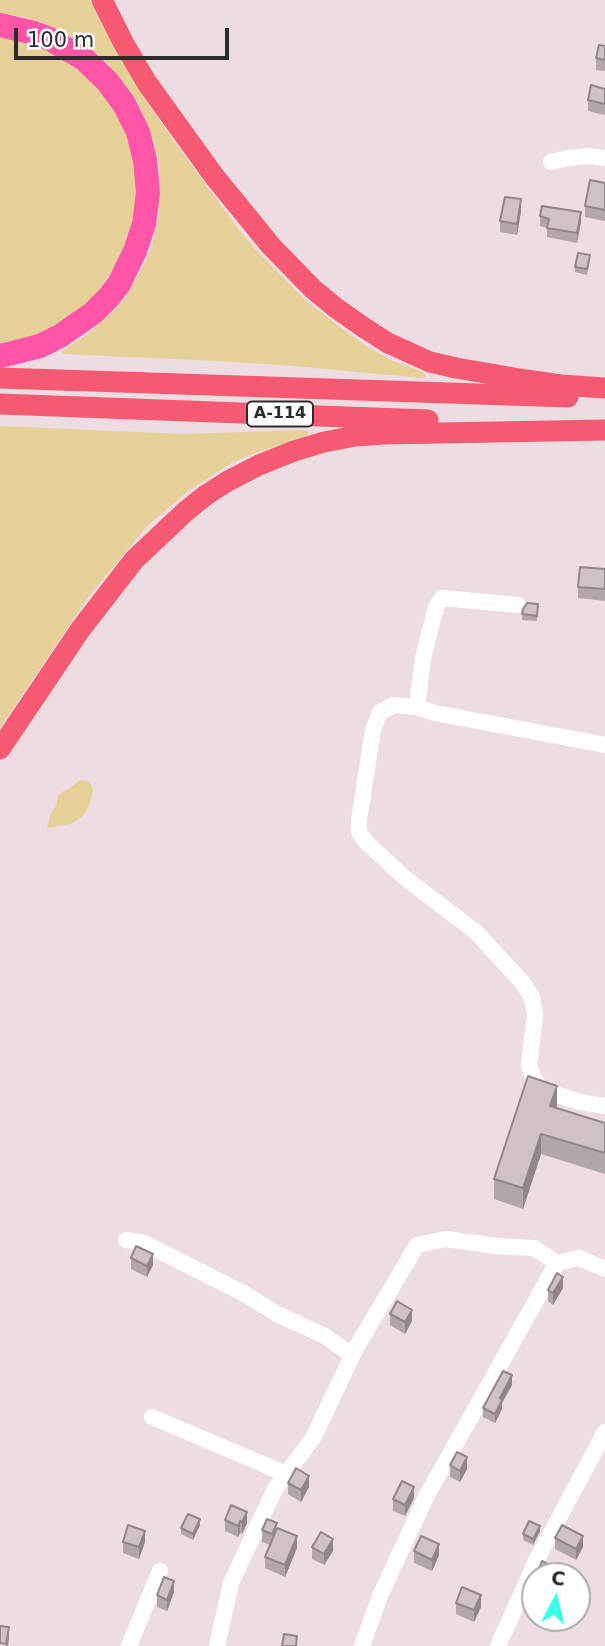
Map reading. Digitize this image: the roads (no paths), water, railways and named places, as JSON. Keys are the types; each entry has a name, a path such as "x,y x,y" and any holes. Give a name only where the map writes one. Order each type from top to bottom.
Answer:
{"highway":[{"path":"0,25 50,39 84,59 107,81 124,104 138,132 145,160 148,193 144,224 135,251 119,284 108,298 93,313 60,336 40,346 0,356"}],"main road":[{"path":"102,0 147,83 214,176 271,246 313,289 336,308 388,343 430,362 561,385 605,387"},
{"name":"А-114","path":"0,378 605,399"},
{"name":"А-114","path":"0,404 605,428"},
{"path":"0,749 79,630 134,560 206,495 258,465 324,442 355,436 605,428"}],"street":[{"path":"551,162 587,156 605,158"},
{"path":"416,707 423,659 436,607 442,598 518,605"},
{"path":"605,745 416,707 394,705 380,712 373,730 359,820 359,832 365,841 405,878 476,932 522,982 532,997 535,1015 528,1065 542,1090 580,1102 605,1106"},
{"path":"217,1646 230,1583 275,1489 313,1438 352,1355 417,1245 446,1239 534,1248 557,1263 579,1258 605,1269"},
{"path":"126,1240 144,1243 243,1293 278,1314 325,1336 352,1355"},
{"path":"362,1646 380,1596 426,1497 557,1263"},
{"path":"152,1417 286,1474"},
{"path":"498,1646 536,1562 605,1432"},
{"path":"129,1646 160,1571"}]}
